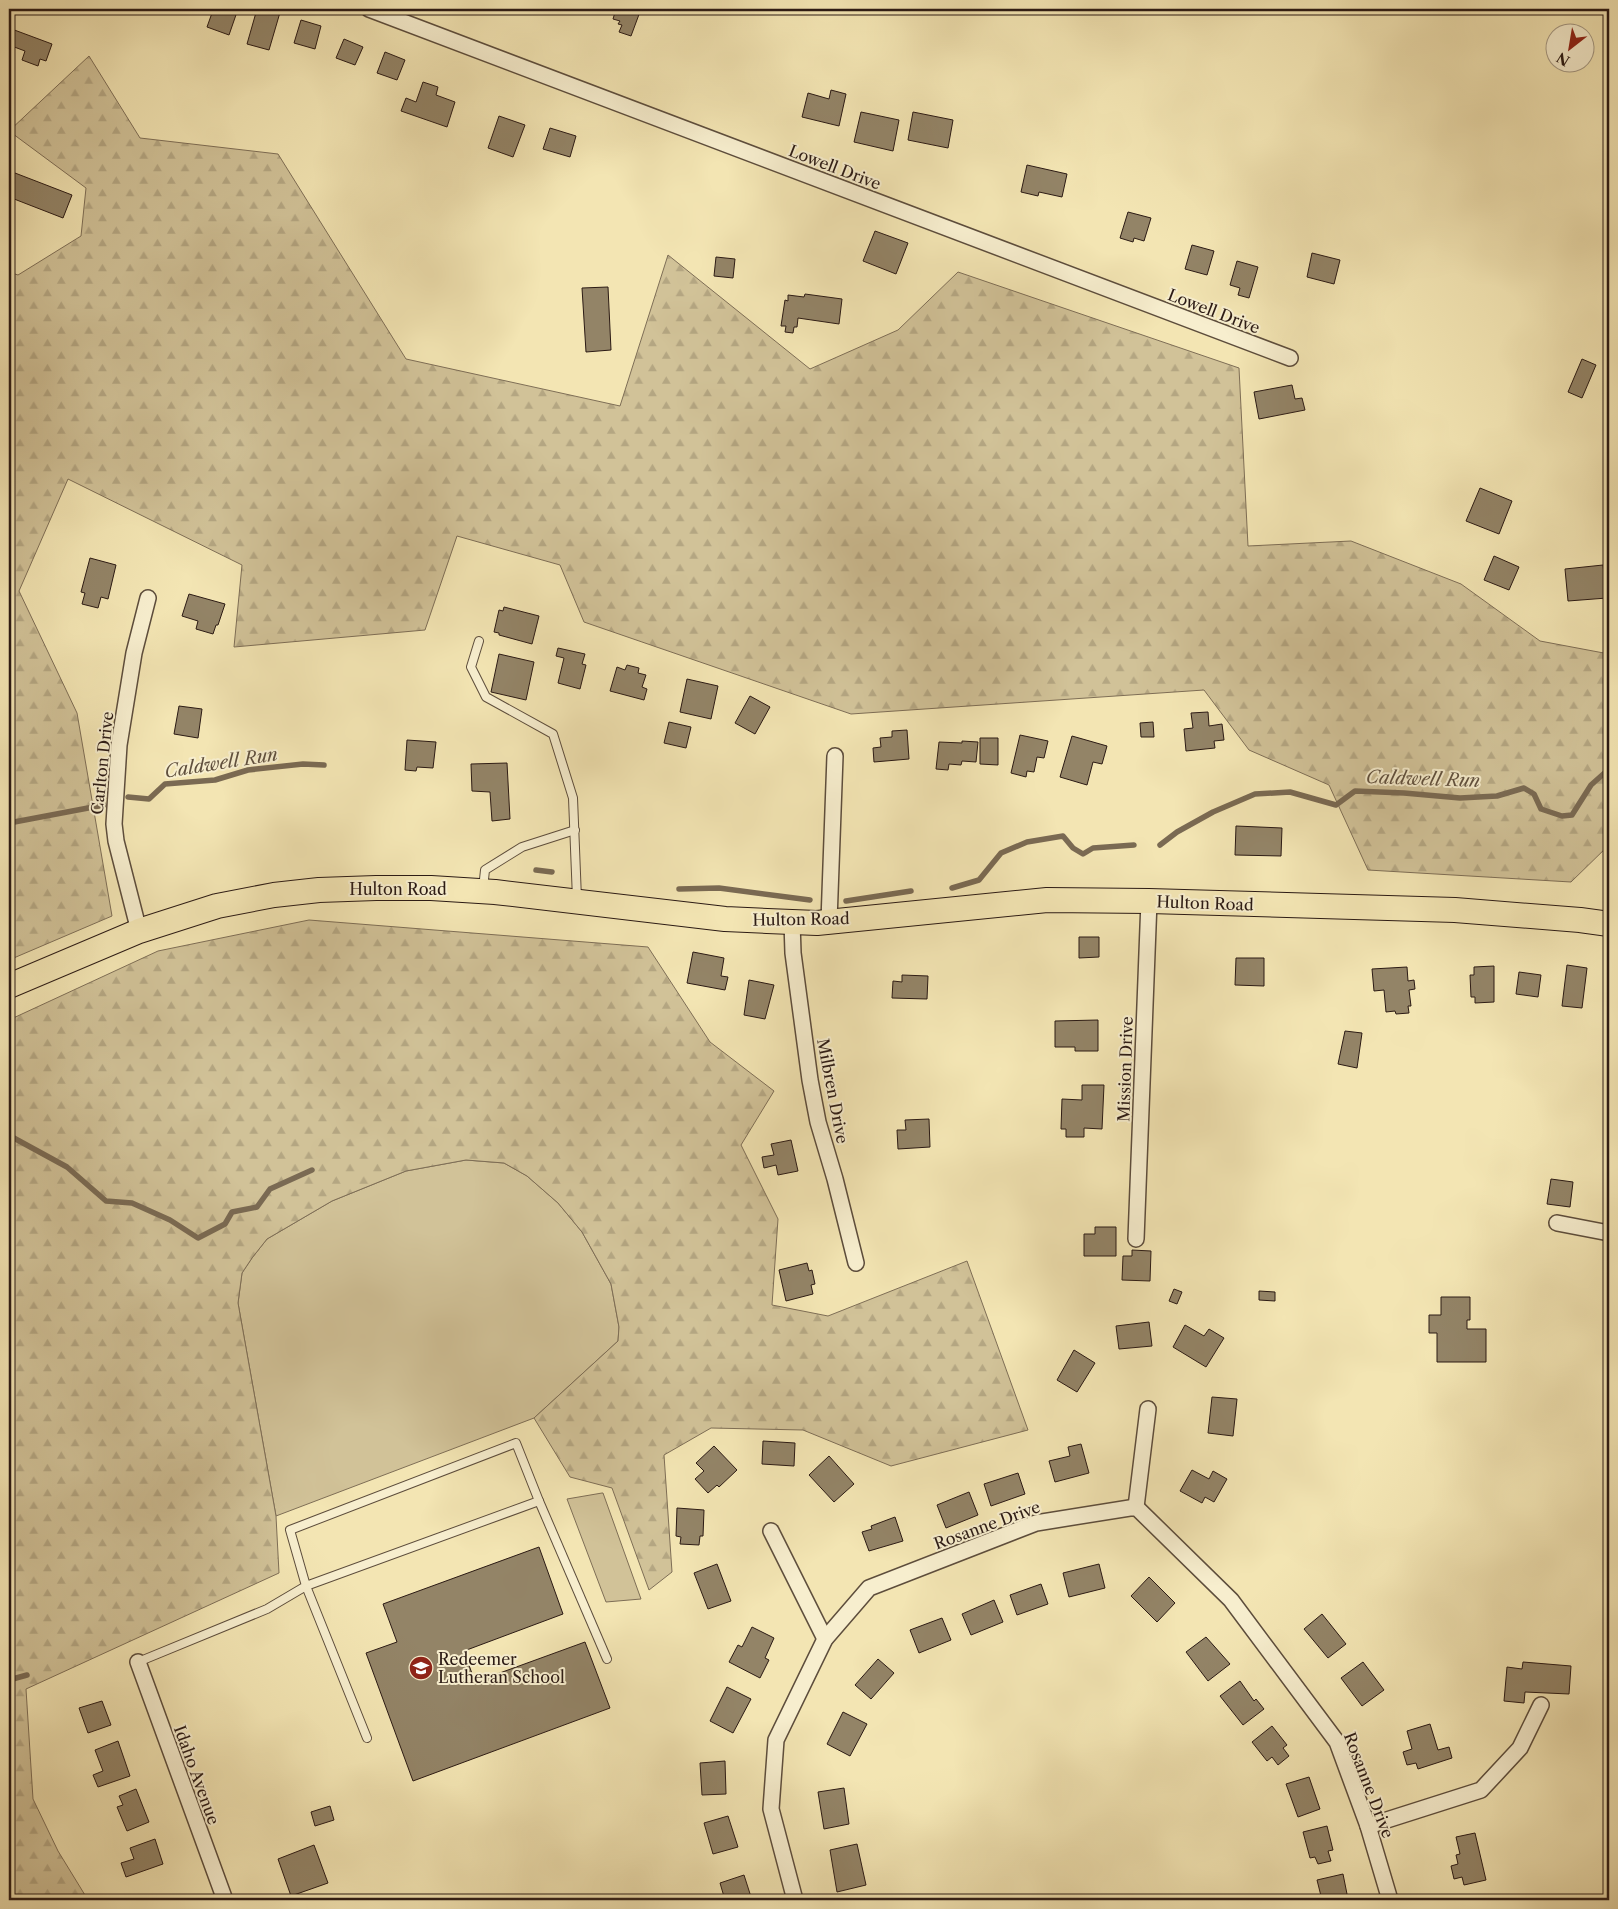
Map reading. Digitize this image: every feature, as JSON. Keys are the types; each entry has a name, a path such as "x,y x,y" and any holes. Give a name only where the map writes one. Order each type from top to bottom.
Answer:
{"main road":[{"name":"Hulton Road","path":"9,986 139,931 217,906 274,895 319,890 376,888 482,891 725,920 792,922 829,921 1047,900 1455,910 1609,924"}],"street":[{"name":"Lowell Drive","path":"369,9 1290,358"},
{"name":"Carlton Drive","path":"139,931 116,841 114,824 119,745 134,653 148,598"},
{"path":"829,921 835,756"},
{"name":"Mission Drive","path":"1136,1239 1149,901"},
{"name":"Milbren Drive","path":"792,922 793,952 813,1097 856,1263"},
{"path":"1557,1223 1609,1233"},
{"path":"1136,1507 1148,1409"},
{"name":"Rosanne Drive","path":"795,1900 771,1809 776,1740 825,1639 869,1588 1036,1522 1136,1507 1231,1600 1337,1742 1368,1826 1390,1900"},
{"path":"771,1531 825,1639"},
{"name":"Idaho Avenue","path":"138,1662 224,1900"},
{"path":"1368,1826 1481,1790 1520,1748 1541,1705"}],"lane":[{"path":"479,641 471,667 486,697 553,734 574,798 577,902"},
{"path":"482,891 485,870 522,847 574,830"},
{"path":"367,1738 306,1586 290,1530 516,1443 607,1659"},
{"path":"138,1662 267,1609 306,1586 539,1501"}],"green space":[{"path":"89,56 140,138 278,154 406,359 620,406 668,255 810,369 898,330 958,272 1239,368 1248,546 1351,541 1461,584 1540,641 1609,654 1609,845 1571,882 1368,870 1329,785 1249,750 1204,690 851,714 584,622 560,565 457,536 425,630 234,647 242,565 68,479 19,591 77,713 112,916 9,960 9,272 18,275 81,236 86,188 9,131"},
{"path":"309,920 648,947 710,1042 774,1091 741,1145 778,1219 772,1305 828,1316 967,1261 1028,1430 891,1466 803,1430 711,1428 664,1455 672,1572 649,1590 612,1488 570,1477 534,1418 618,1341 619,1327 611,1284 582,1232 558,1203 527,1176 504,1163 466,1160 406,1171 332,1201 267,1239 242,1273 238,1303 276,1516 279,1573 26,1689 33,1799 58,1851 88,1900 9,1900 9,1020 158,951"},
{"path":"466,1160 504,1163 527,1176 558,1203 582,1232 611,1284 619,1327 618,1341 534,1418 276,1516 238,1303 242,1273 267,1239 332,1201 406,1171"},
{"path":"603,1493 641,1599 606,1602 567,1499"}],"building":[{"path":"205,9 238,9 229,35 207,27 212,13"},
{"path":"257,9 281,9 269,50 247,44"},
{"path":"616,9 641,9 631,36 619,32 622,25 618,24 620,21 613,19"},
{"path":"301,20 321,26 315,49 294,43"},
{"path":"9,28 52,44 46,61 40,59 38,66 22,60 25,51 9,45"},
{"path":"344,39 363,47 355,65 336,58"},
{"path":"385,52 405,60 397,80 377,73"},
{"path":"423,82 438,87 436,95 455,102 447,127 401,111 406,98 416,102"},
{"path":"831,90 846,94 839,126 802,117 808,93 829,99"},
{"path":"861,112 899,120 893,151 854,142"},
{"path":"913,112 953,120 948,148 908,140"},
{"path":"499,116 525,125 513,157 488,148"},
{"path":"550,128 576,136 570,157 543,149"},
{"path":"1027,165 1067,174 1062,197 1039,192 1038,196 1021,192"},
{"path":"15,173 72,195 63,218 9,197 9,188"},
{"path":"1128,212 1151,218 1144,241 1134,238 1133,242 1120,238"},
{"path":"875,231 908,243 896,274 863,261"},
{"path":"1192,245 1214,251 1207,275 1185,269"},
{"path":"1312,253 1340,260 1334,284 1307,277"},
{"path":"716,257 735,259 733,278 714,276"},
{"path":"1237,261 1258,267 1249,298 1238,295 1240,288 1230,285"},
{"path":"608,287 611,350 586,352 582,288"},
{"path":"805,294 842,299 839,324 798,318 797,327 794,327 793,333 785,332 786,326 781,326 785,300 788,301 788,295 804,297"},
{"path":"1582,359 1596,365 1582,398 1568,392"},
{"path":"1292,385 1295,399 1302,398 1305,410 1259,419 1254,392"},
{"path":"1480,488 1512,501 1499,534 1466,521"},
{"path":"1494,556 1519,567 1509,590 1484,580"},
{"path":"90,558 116,565 108,599 101,597 98,608 82,604 85,593 81,592"},
{"path":"1603,565 1607,598 1568,601 1565,569"},
{"path":"189,594 225,604 213,634 196,629 198,621 182,616"},
{"path":"504,607 539,616 532,644 494,632 499,610 503,611"},
{"path":"558,648 585,654 582,664 586,665 580,689 558,683 564,658 556,656"},
{"path":"499,654 534,662 526,700 491,692"},
{"path":"627,665 639,668 638,673 646,675 642,687 647,689 644,700 610,691 617,667 625,670"},
{"path":"687,679 718,686 711,719 680,712"},
{"path":"750,696 770,707 755,734 735,723"},
{"path":"179,706 202,709 198,738 174,734"},
{"path":"1208,712 1209,726 1222,724 1224,740 1214,741 1215,748 1186,751 1184,729 1193,728 1191,713"},
{"path":"669,722 691,727 686,748 664,743"},
{"path":"1153,722 1154,737 1141,737 1140,723"},
{"path":"907,730 909,759 874,762 873,748 881,747 880,738 892,737 892,731"},
{"path":"1020,735 1048,741 1044,758 1037,757 1034,772 1027,771 1026,777 1011,773"},
{"path":"1072,736 1107,746 1102,764 1093,762 1087,785 1060,777"},
{"path":"980,738 998,738 998,765 980,764"},
{"path":"407,740 436,742 433,768 417,767 416,771 405,770"},
{"path":"962,741 978,742 976,762 962,761 961,765 949,764 948,770 936,769 939,742 962,743"},
{"path":"507,763 510,819 492,821 490,792 472,791 471,764"},
{"path":"1236,826 1282,828 1281,856 1235,855"},
{"path":"1079,937 1099,937 1099,957 1079,958"},
{"path":"693,952 724,958 721,976 728,977 725,990 687,983"},
{"path":"1236,958 1264,958 1264,986 1235,985"},
{"path":"1567,965 1587,968 1582,1008 1562,1006"},
{"path":"1494,966 1494,1002 1475,1003 1475,997 1471,997 1470,975 1474,975 1474,967"},
{"path":"1407,967 1408,981 1414,980 1415,989 1409,990 1411,1006 1408,1006 1409,1013 1396,1014 1395,1011 1386,1012 1384,990 1374,991 1372,969"},
{"path":"1519,972 1541,975 1538,997 1516,994"},
{"path":"902,975 928,976 927,999 892,998 893,981 902,982"},
{"path":"749,980 774,985 765,1019 744,1015"},
{"path":"1098,1020 1098,1051 1075,1051 1075,1047 1055,1047 1055,1021"},
{"path":"1345,1031 1362,1033 1357,1068 1338,1064"},
{"path":"1082,1085 1104,1085 1102,1129 1084,1128 1084,1137 1066,1137 1066,1129 1061,1129 1062,1099 1082,1100"},
{"path":"929,1119 930,1147 898,1149 897,1130 906,1130 905,1120"},
{"path":"791,1140 798,1171 778,1175 776,1165 764,1168 762,1157 774,1155 771,1144"},
{"path":"1551,1179 1573,1182 1570,1207 1547,1204"},
{"path":"1095,1227 1116,1227 1116,1256 1084,1256 1084,1234 1095,1234"},
{"path":"1132,1250 1151,1251 1150,1281 1122,1280 1123,1256 1132,1256"},
{"path":"807,1263 809,1271 812,1270 815,1284 811,1285 813,1294 786,1301 779,1270"},
{"path":"1174,1289 1182,1292 1177,1304 1169,1301"},
{"path":"1259,1291 1275,1292 1275,1301 1259,1300"},
{"path":"1441,1297 1470,1297 1470,1320 1467,1320 1467,1329 1486,1329 1486,1362 1437,1362 1437,1333 1429,1333 1429,1315 1441,1315"},
{"path":"1149,1322 1152,1346 1119,1349 1116,1326"},
{"path":"1185,1325 1204,1336 1209,1329 1224,1338 1206,1367 1173,1347"},
{"path":"1074,1350 1095,1363 1077,1392 1057,1380"},
{"path":"1212,1397 1237,1399 1233,1436 1208,1433"},
{"path":"763,1441 795,1443 794,1466 762,1464"},
{"path":"1081,1444 1089,1473 1055,1482 1049,1461 1070,1456 1068,1447"},
{"path":"714,1446 737,1470 719,1487 717,1485 708,1493 695,1479 704,1471 696,1463"},
{"path":"829,1456 854,1484 834,1502 809,1475"},
{"path":"1192,1470 1209,1479 1213,1471 1227,1479 1214,1502 1205,1497 1202,1503 1180,1491"},
{"path":"1018,1473 1025,1494 991,1506 984,1484"},
{"path":"969,1492 978,1515 946,1528 937,1505"},
{"path":"677,1508 704,1510 703,1536 700,1536 699,1545 680,1544 681,1537 676,1536"},
{"path":"895,1517 903,1541 869,1551 862,1532 872,1529 871,1526"},
{"name":"Redeemer Lutheran School","path":"539,1547 563,1614 464,1651 475,1682 585,1642 610,1708 413,1781 366,1653 397,1642 383,1604"},
{"path":"717,1564 731,1601 708,1609 694,1573"},
{"path":"1099,1564 1105,1588 1069,1597 1063,1573"},
{"path":"1149,1577 1175,1603 1157,1622 1131,1596"},
{"path":"1041,1584 1048,1604 1017,1615 1010,1595"},
{"path":"994,1600 1003,1622 971,1635 962,1614"},
{"path":"1322,1614 1346,1644 1328,1658 1304,1629"},
{"path":"942,1618 951,1640 919,1653 910,1630"},
{"path":"752,1627 774,1638 765,1658 769,1660 760,1678 729,1662 738,1645 742,1647"},
{"path":"1206,1637 1230,1664 1208,1681 1186,1652"},
{"path":"878,1659 894,1673 871,1699 855,1685"},
{"path":"1363,1662 1384,1690 1362,1706 1341,1678"},
{"path":"1523,1662 1571,1666 1569,1694 1525,1692 1524,1703 1504,1701 1507,1667 1522,1669"},
{"path":"1240,1681 1254,1701 1256,1699 1264,1709 1243,1725 1220,1696"},
{"path":"727,1687 751,1699 733,1733 710,1721"},
{"path":"102,1701 111,1725 88,1733 79,1708"},
{"path":"843,1712 867,1724 850,1756 827,1744"},
{"path":"1430,1724 1438,1750 1449,1747 1452,1758 1418,1769 1416,1763 1407,1765 1403,1752 1412,1749 1407,1731"},
{"path":"1272,1726 1287,1745 1283,1748 1289,1756 1278,1765 1272,1757 1267,1761 1252,1742"},
{"path":"118,1741 130,1776 98,1787 93,1775 103,1771 95,1750"},
{"path":"725,1761 726,1794 702,1795 700,1763"},
{"path":"1309,1777 1320,1809 1298,1817 1286,1784"},
{"path":"844,1788 849,1824 824,1829 818,1792"},
{"path":"136,1789 149,1822 127,1831 117,1807 123,1805 119,1796"},
{"path":"330,1806 334,1820 315,1826 311,1812"},
{"path":"728,1816 738,1847 713,1854 704,1823"},
{"path":"1327,1826 1333,1850 1328,1851 1331,1861 1318,1864 1315,1857 1310,1858 1303,1832"},
{"path":"1475,1833 1486,1880 1464,1885 1462,1877 1454,1879 1451,1866 1458,1864 1456,1855 1460,1854 1456,1837"},
{"path":"155,1839 163,1864 126,1877 121,1863 134,1859 130,1848"},
{"path":"857,1844 866,1885 837,1892 830,1850"},
{"path":"314,1845 328,1883 291,1896 278,1859"},
{"path":"1343,1874 1348,1899 1322,1900 1317,1880"},
{"path":"744,1875 752,1900 725,1900 720,1883"}],"waterway":[{"name":"Caldwell Run","path":"128,797 149,799 165,784 215,780 248,770 303,764 324,765"},
{"name":"Caldwell Run","path":"1160,845 1177,832 1213,812 1255,794 1290,792 1336,805 1355,791 1460,798 1497,796 1524,788 1534,794 1541,809 1562,816 1572,815 1591,785 1609,769"},
{"name":"Caldwell Run","path":"9,823 104,805"},
{"name":"Caldwell Run","path":"952,888 979,880 1001,853 1027,842 1063,836 1073,848 1083,854 1093,848 1134,845"},
{"name":"Caldwell Run","path":"536,870 552,872"},
{"name":"Caldwell Run","path":"679,889 719,888 810,900"},
{"name":"Caldwell Run","path":"846,901 911,891"},
{"path":"9,1133 12,1137 67,1167 106,1201 132,1203 170,1220 198,1238 225,1224 232,1212 257,1207 270,1189 312,1170"},
{"path":"9,1680 27,1675"}],"place":[{"name":"Redeemer Lutheran School","path":"421,1668"}]}
